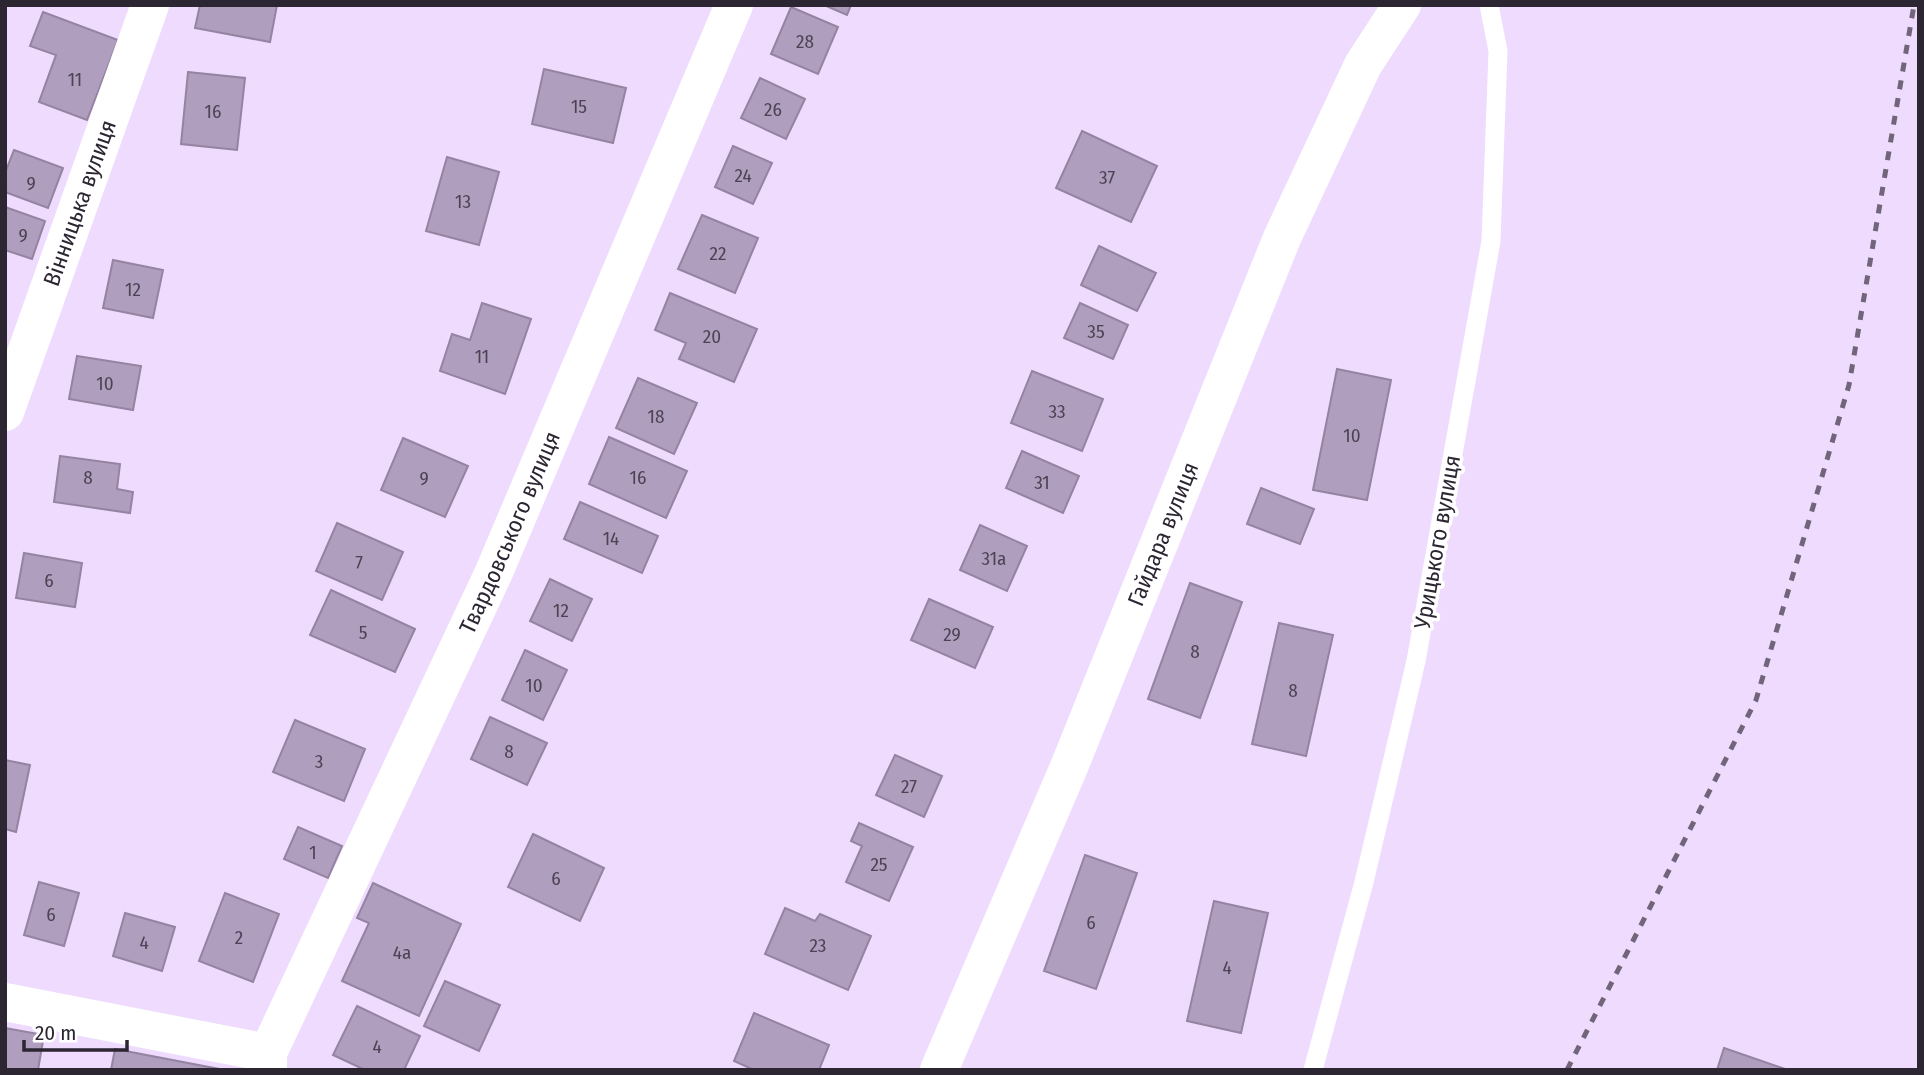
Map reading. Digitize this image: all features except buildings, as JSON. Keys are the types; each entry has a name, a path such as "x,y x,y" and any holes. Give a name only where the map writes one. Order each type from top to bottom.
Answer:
{"street":[{"name":"Вінницька вулиця","path":"7,404 150,5"},
{"name":"Твардовського вулиця","path":"268,1062 494,572 734,5"},
{"name":"Гайдара вулиця","path":"939,1070 1069,767 1282,239 1363,65 1402,5"},
{"path":"5,1002 268,1062"}],"lane":[{"name":"Урицького вулиця","path":"1313,1070 1364,882 1416,661 1491,241 1499,51 1489,5"}],"railway":[{"path":"1567,1070 1756,700 1849,385 1914,5"}]}
